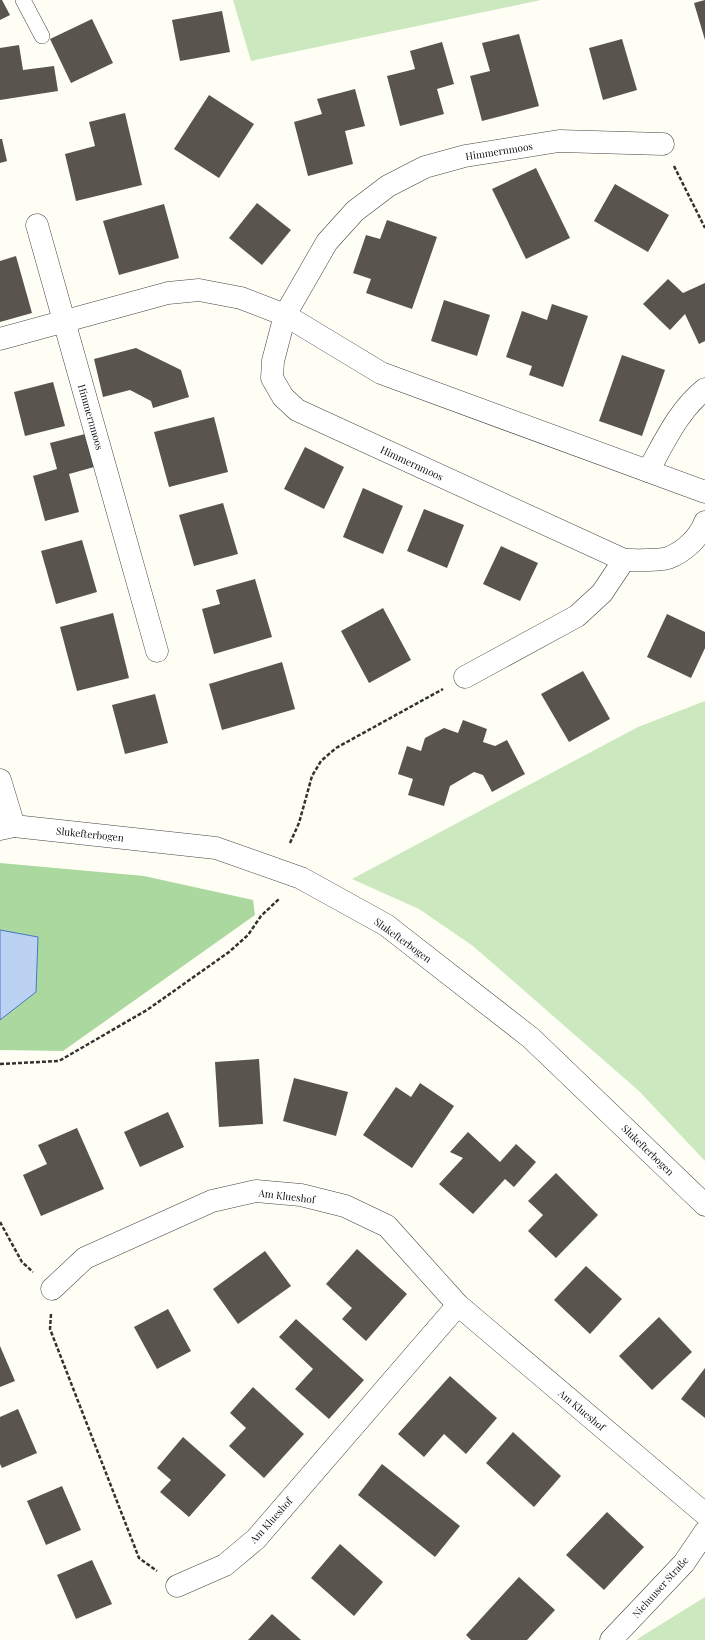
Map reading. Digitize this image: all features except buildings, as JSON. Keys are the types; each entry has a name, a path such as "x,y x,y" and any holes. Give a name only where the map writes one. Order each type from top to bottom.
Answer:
{"street":[{"name":"Himmernmoos","path":"663,144 559,141 465,156 425,167 388,186 355,211 327,242 285,315 273,361 272,378 283,397 297,410 624,560 667,558 688,547 703,528 705,522"},
{"name":"Himmernmoos","path":"37,225 157,651"},
{"path":"0,339 168,293 199,290 240,298 285,315 381,373 705,492"},
{"path":"648,471 676,420 692,400 705,389"},
{"path":"465,677 577,616 602,593 624,560"},
{"path":"0,780 7,828"},
{"name":"Slukefterbogen","path":"7,828 216,848 301,878 386,924 531,1038 705,1205"},
{"name":"Am Klueshof","path":"52,1289 85,1258 212,1201 256,1191 301,1195 345,1206 387,1226 458,1305 705,1514"},
{"name":"Am Klueshof","path":"177,1586 225,1565 256,1539 458,1305"},
{"name":"Niehuuser Straße","path":"611,1640 684,1563 705,1532"}],"lane":[{"path":"23,0 42,36"}],"path":[{"path":"663,144 705,228"},
{"path":"290,843 299,823 312,776 321,761 336,748 465,677"},
{"path":"0,1064 59,1061 147,1010 229,952 248,935 261,916 301,878"},
{"path":"0,1222 22,1262 52,1289 50,1328 139,1558 177,1586"}],"green space":[{"path":"233,0 541,0 251,61"},
{"path":"705,701 705,1161 639,1091 473,946 419,909 352,879 638,727"},
{"path":"0,863 144,876 253,900 255,915 63,1051 0,1050"},
{"path":"705,1597 705,1640 637,1640 639,1638"}],"water":[{"path":"0,930 38,937 36,992 0,1020"}]}
